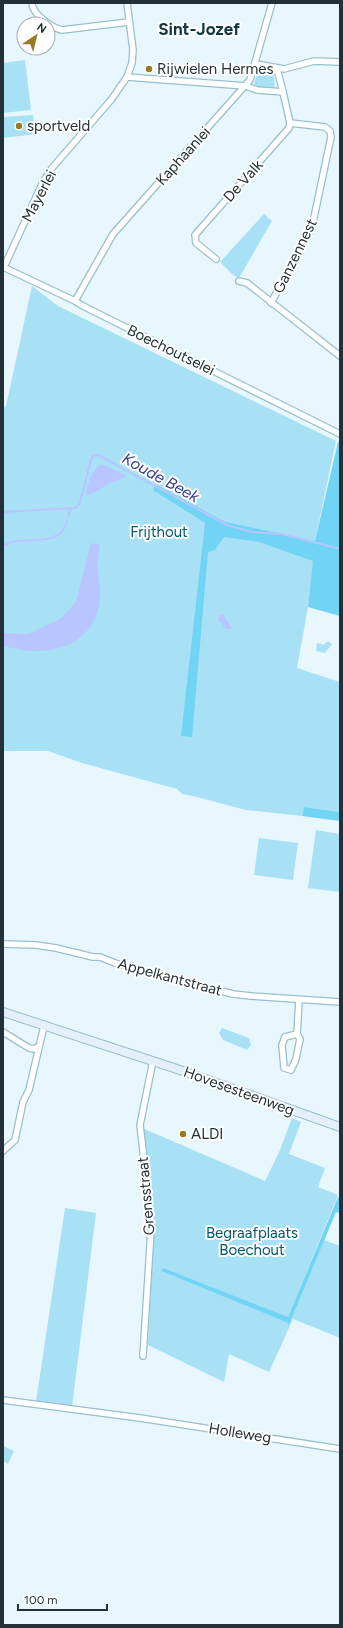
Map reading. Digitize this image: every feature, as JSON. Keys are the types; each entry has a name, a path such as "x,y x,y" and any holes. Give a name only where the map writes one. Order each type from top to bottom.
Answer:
{"street":[{"path":"32,3 34,10 52,27 62,30 129,22"},
{"name":"Mayerlei","path":"4,267 43,182 52,168 111,100 128,77 132,63 133,50 127,3"},
{"name":"Kaphaanlei","path":"75,301 113,234 250,80 256,64 272,3"},
{"path":"256,64 277,69 284,69 314,62 340,62"},
{"path":"277,69 290,123"},
{"path":"128,77 246,86 257,90 283,92"},
{"name":"De Valk","path":"216,259 196,243 195,235 286,132 290,123"},
{"name":"Ganzennest","path":"271,303 312,227 331,137 330,131 325,128 290,123"},
{"name":"Boechoutselei","path":"4,267 340,434"},
{"path":"239,281 247,283 340,356"},
{"name":"Appelkantstraat","path":"3,944 36,945 93,957 100,957 115,963 209,989 250,996 340,1002"},
{"path":"297,1034 285,1037 282,1045 284,1068 291,1070 296,1059 300,1039 297,1034 299,1000"},
{"name":"Hovesesteenweg","path":"3,1012 229,1086 340,1127"},
{"path":"3,1152 15,1140 23,1102 29,1090 44,1026"},
{"path":"3,1032 29,1048 34,1049 39,1046"},
{"name":"Grensstraat","path":"143,1356 151,1230 140,1125 153,1061"},
{"name":"Holleweg","path":"3,1400 140,1418 340,1449"}],"green space":[{"path":"25,60 31,110 3,113 3,63"},
{"path":"259,69 273,71 275,89 258,87 254,84"},
{"name":"sportveld","path":"33,115 36,134 3,138 3,117"},
{"path":"264,214 272,221 239,278 232,274 220,262"},
{"name":"Frijthout","path":"32,286 58,306 336,441 315,541 308,607 297,668 340,682 340,812 304,807 302,816 246,810 182,794 177,789 82,763 48,751 3,751 3,408 6,406"},
{"path":"326,642 332,644 325,653 316,651 317,643 324,645"},
{"path":"316,830 340,834 340,892 308,888"},
{"path":"259,838 298,843 293,880 254,875"},
{"path":"222,1028 249,1038 251,1045 247,1050 223,1040 219,1033"},
{"name":"Begraafplaats Boechout","path":"292,1118 301,1122 289,1154 325,1168 318,1187 338,1195 286,1322 289,1325 324,1240 340,1246 340,1338 293,1319 269,1372 229,1354 224,1382 148,1345 152,1267 155,1268 151,1266 154,1215 142,1128 265,1181 280,1150"},
{"path":"65,1208 96,1213 72,1407 36,1402"},
{"path":"3,1446 14,1451 8,1464 3,1461"}],"shaded area":[{"path":"338,442 340,443 340,616 308,607 313,561 259,542 224,537 215,550 208,552 192,737 181,736 205,523 153,490 155,484 225,522 315,541"},
{"path":"100,465 107,466 127,476 86,495 92,474"},
{"path":"91,543 100,545 98,564 100,598 98,611 87,631 78,639 69,644 46,651 33,651 3,646 3,633 28,634 62,618 76,602"},
{"path":"221,614 223,614 232,628 231,629 226,629 218,619"},
{"path":"304,807 340,812 340,821 302,816"},
{"path":"338,1197 340,1198 340,1213 336,1212 289,1325 286,1322 162,1271 163,1268 288,1317"}],"waterway":[{"name":"Koude Beek","path":"3,512 75,508 80,503 91,459 93,456 98,455 227,525 252,532 282,534 340,549"},
{"name":"Koude Beek","path":"68,516 71,508"},
{"path":"3,546 11,542 49,539 56,536 63,530 67,521"}],"place":[{"name":"Rijwielen Hermes","path":"149,69"},
{"name":"sportveld","path":"19,126"},
{"name":"ALDI","path":"183,1134"}],"district":[{"name":"Sint-Jozef","path":"199,29"}]}
